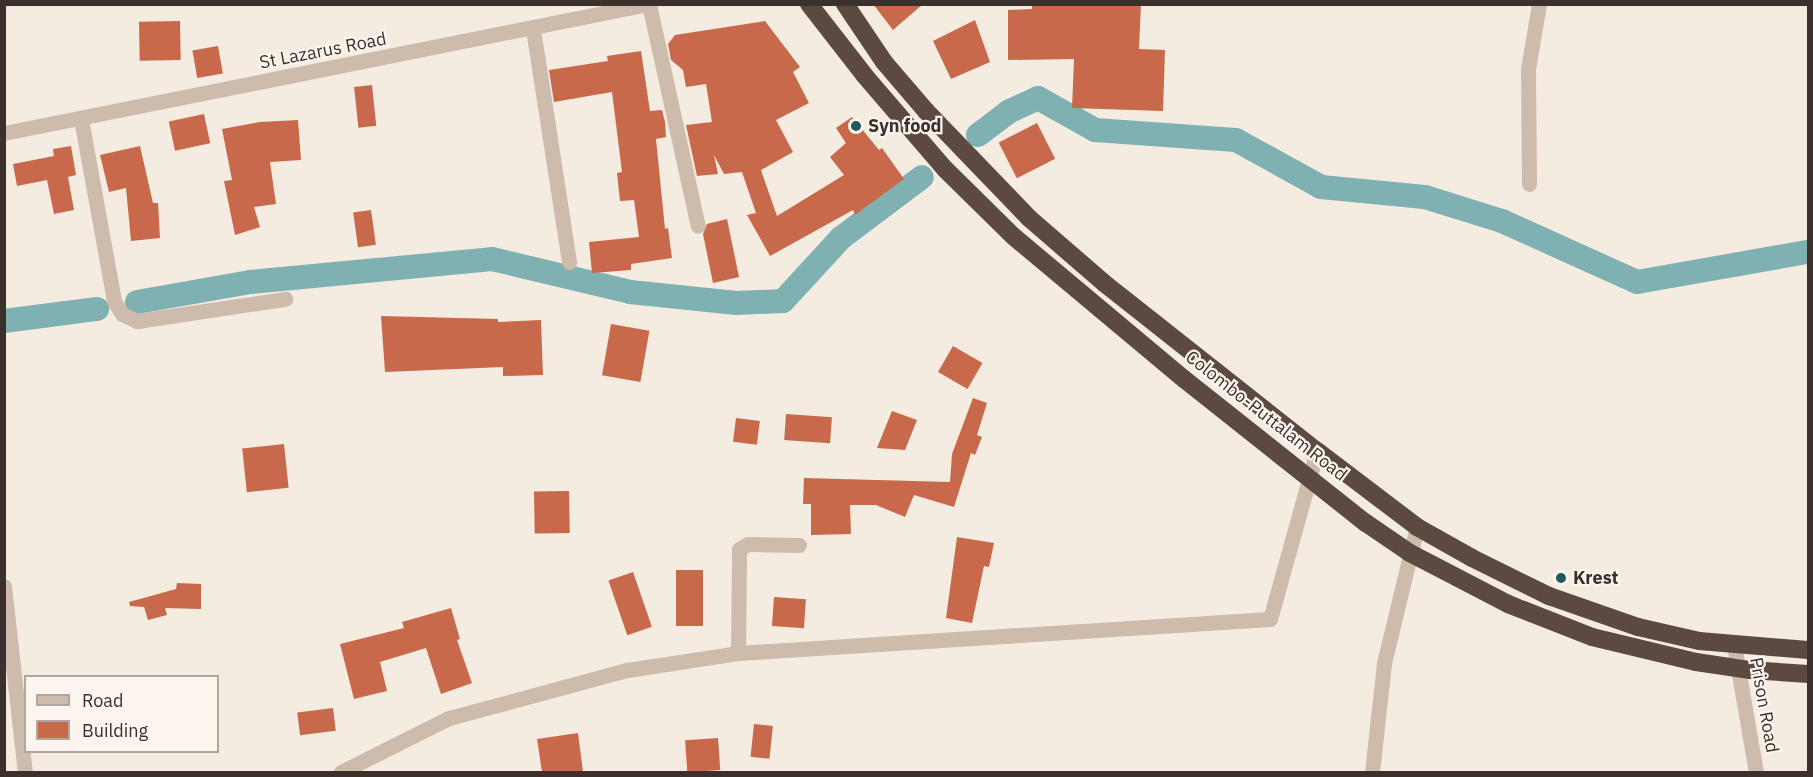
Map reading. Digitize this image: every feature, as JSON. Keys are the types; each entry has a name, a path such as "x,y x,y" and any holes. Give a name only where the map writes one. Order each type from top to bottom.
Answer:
{"highway":[{"name":"Colombo-Puttalam Road","path":"809,4 865,76 945,168 1013,236 1124,330 1366,523 1410,553 1508,604 1592,637 1736,669 1809,674"},
{"name":"Colombo-Puttalam Road","path":"844,4 884,62 926,111 1029,218 1104,283 1317,452 1417,527 1549,597 1638,627 1699,641 1809,650"}],"street":[{"name":"St Lazarus Road","path":"4,133 649,4"},
{"path":"649,4 698,226"},
{"path":"1529,184 1528,69 1539,4"},
{"path":"533,29 569,262"},
{"path":"81,119 114,301 122,314 137,321 285,299"},
{"path":"340,772 449,718 627,670 738,653 1270,619 1308,476 1317,452"},
{"path":"1372,772 1384,663 1417,527"},
{"path":"738,653 739,549 748,544 799,545"},
{"path":"4,586 25,772"},
{"name":"Prison Road","path":"1734,645 1736,669 1756,772"}],"building":[{"path":"873,4 923,4 893,30"},
{"path":"1032,4 1141,4 1139,49 1165,50 1163,111 1072,108 1074,59 1008,60 1008,10 1032,9"},
{"path":"975,20 990,62 951,79 933,41"},
{"path":"180,21 181,60 140,61 139,22"},
{"path":"765,21 800,67 793,72 809,103 776,120 793,152 761,170 777,216 844,175 830,157 846,143 836,128 852,117 879,150 882,148 904,179 855,215 853,210 770,256 747,215 756,213 742,172 724,174 714,155 718,174 697,176 686,125 712,122 706,84 686,87 683,70 671,60 668,44 675,35"},
{"path":"218,46 223,74 197,78 192,51"},
{"path":"641,51 650,111 662,110 665,122 666,137 656,139 665,229 668,228 672,258 631,264 631,270 592,273 589,242 639,237 634,200 620,201 617,173 622,172 612,92 554,102 549,70 608,61 607,56"},
{"path":"372,85 376,126 358,128 354,87"},
{"path":"204,114 210,143 175,151 169,121"},
{"path":"298,120 301,160 270,162 276,204 254,207 260,227 235,235 224,181 232,180 222,129 260,122"},
{"path":"1037,123 1055,159 1017,178 999,143"},
{"path":"71,146 76,175 68,177 74,210 54,214 47,180 17,186 13,164 54,156 53,149"},
{"path":"140,146 153,203 158,203 160,238 131,241 126,188 109,192 100,155"},
{"path":"371,210 376,245 358,247 353,213"},
{"path":"727,219 739,277 713,283 703,234 707,224"},
{"path":"381,316 498,319 498,322 541,320 543,375 503,376 503,367 385,372"},
{"path":"611,324 649,331 640,382 602,375"},
{"path":"953,346 982,363 967,389 938,372"},
{"path":"973,398 987,403 977,435 982,437 975,455 971,453 954,507 914,495 905,517 876,505 850,505 851,534 811,535 811,504 803,504 804,478 950,482 952,454"},
{"path":"892,411 917,420 905,450 877,448"},
{"path":"786,414 832,417 830,443 784,440"},
{"path":"736,418 760,421 757,445 733,442"},
{"path":"284,444 289,488 247,492 242,448"},
{"path":"569,491 570,533 535,534 534,492"},
{"path":"957,537 994,543 989,567 984,566 972,623 946,618"},
{"path":"676,570 703,570 703,626 676,626"},
{"path":"633,572 652,627 627,635 608,580"},
{"path":"177,583 201,584 201,609 165,608 167,615 148,620 144,607 130,606 129,602 176,589"},
{"path":"774,597 806,599 804,628 772,626"},
{"path":"451,608 460,639 457,640 472,683 441,694 426,648 380,662 387,691 354,699 340,644 404,628 402,622"},
{"path":"333,708 336,731 300,735 297,712"},
{"path":"754,724 773,726 769,759 751,757"},
{"path":"578,733 583,772 542,772 537,739"},
{"path":"718,738 720,770 687,772 685,740"}],"waterway":[{"path":"978,135 1008,112 1038,98 1095,130 1236,140 1321,187 1425,197 1502,221 1637,282 1808,252"},
{"path":"137,302 250,282 492,259 630,292 736,303 783,301 841,238 922,177"},
{"path":"4,321 97,309"}],"place":[{"name":"Syn food","path":"856,126"},
{"name":"Krest","path":"1561,578"}]}
